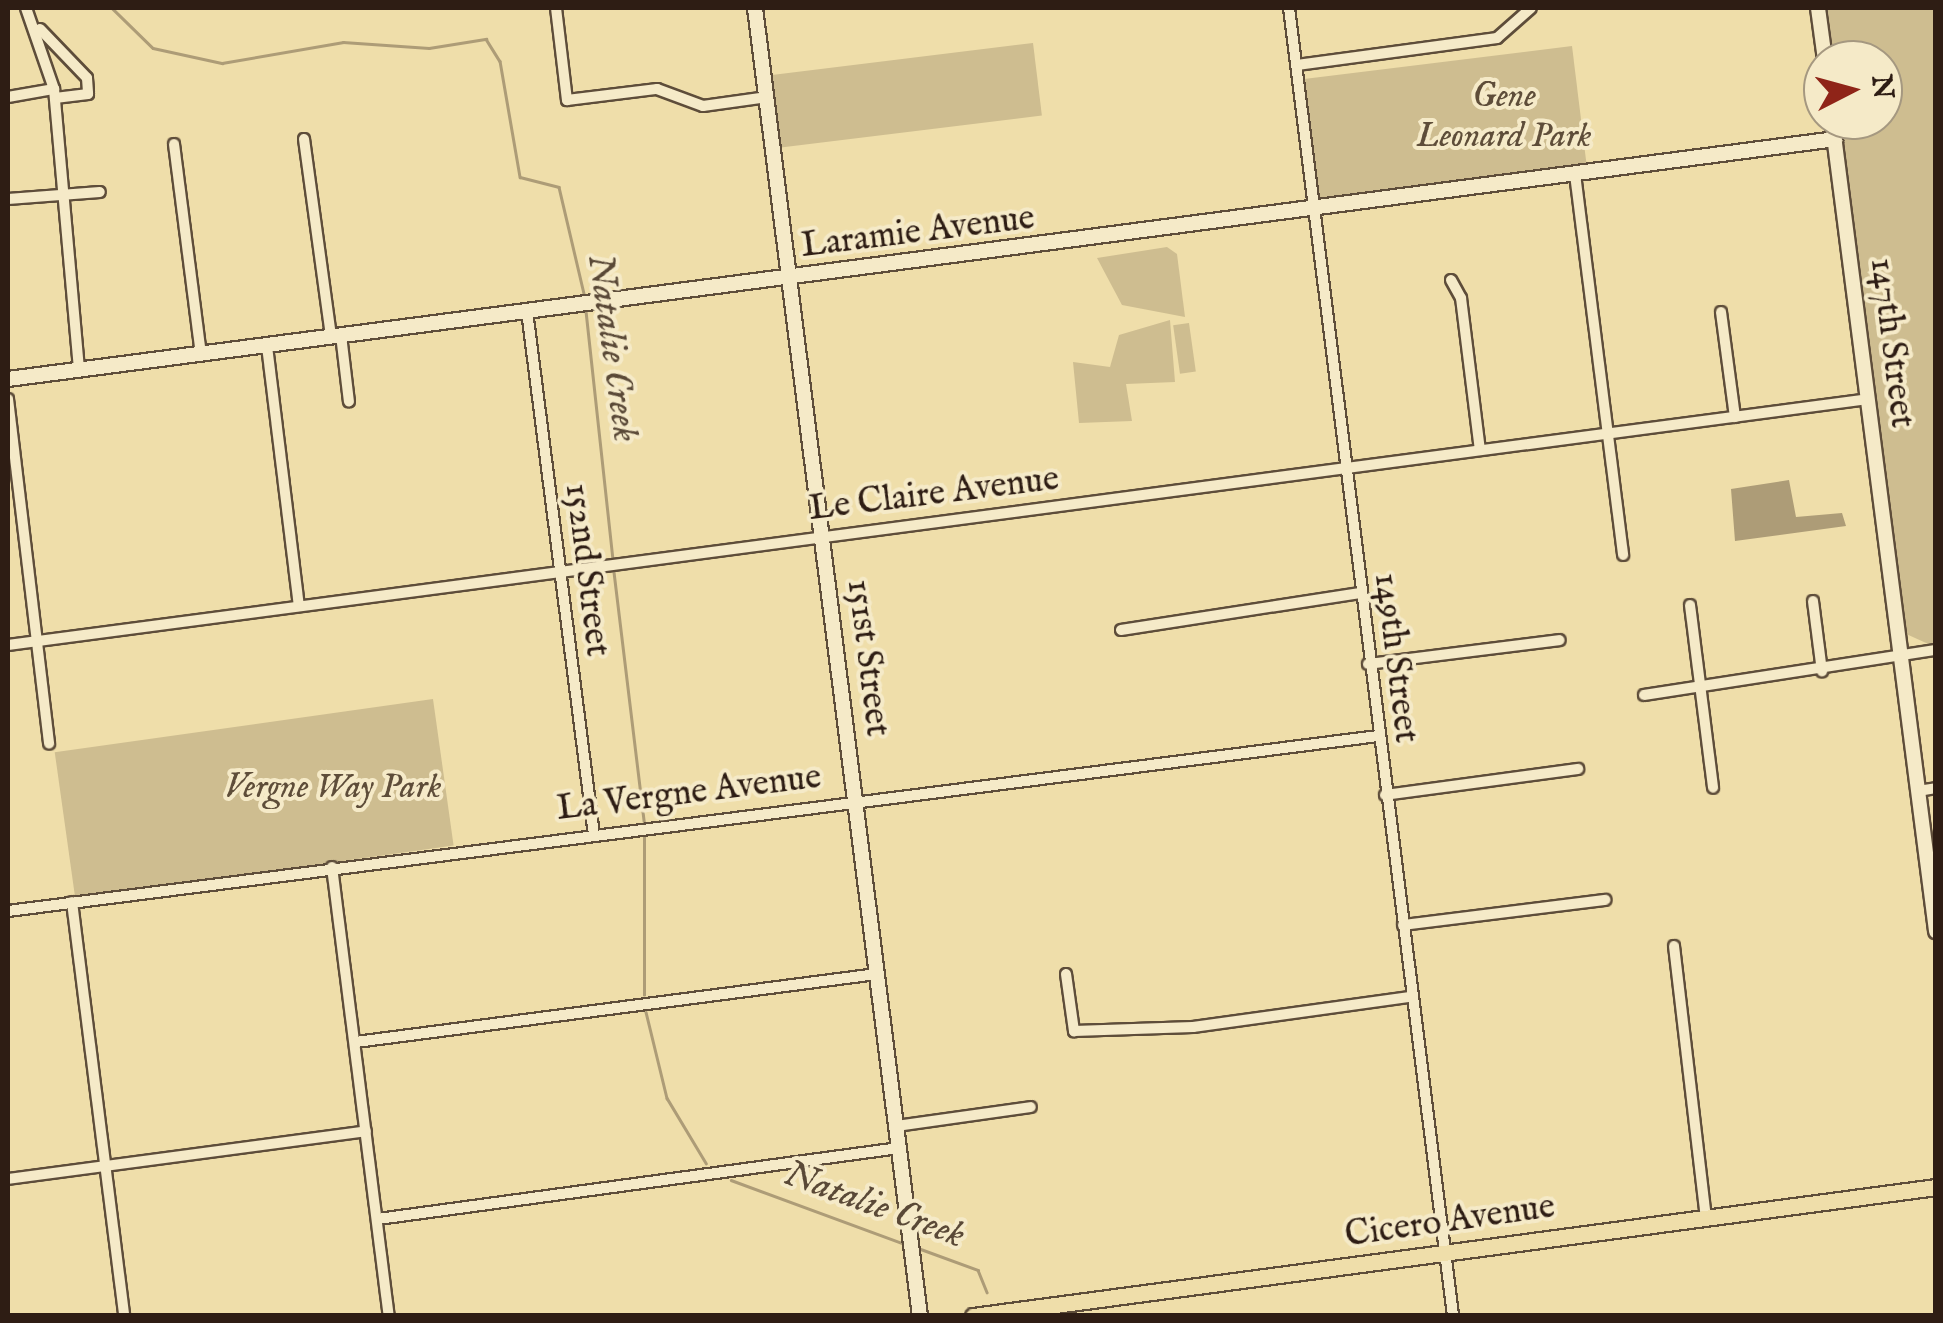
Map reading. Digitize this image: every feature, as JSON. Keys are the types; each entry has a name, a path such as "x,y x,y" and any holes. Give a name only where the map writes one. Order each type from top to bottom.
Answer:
{"main road":[{"name":"Cicero Avenue","path":"973,1316 1936,1187"}],"street":[{"path":"8,97 88,94 87,78 26,8"},
{"path":"556,8 567,100 657,89 703,106 766,98"},
{"name":"151st Street","path":"755,8 920,1316"},
{"name":"149th Street","path":"1289,8 1452,1316"},
{"path":"1297,65 1497,38 1531,8"},
{"path":"1818,8 1822,40"},
{"path":"36,24 54,94 67,195 79,370"},
{"path":"304,139 348,402"},
{"name":"Laramie Avenue","path":"8,379 1312,212 1828,140"},
{"name":"147th Street","path":"1835,140 1935,926"},
{"path":"174,144 201,354"},
{"path":"1575,174 1623,555"},
{"path":"8,198 100,192"},
{"path":"1450,280 1461,298 1480,450"},
{"name":"152nd Street","path":"527,311 594,835"},
{"path":"1721,312 1735,418"},
{"path":"268,346 300,606"},
{"path":"8,398 41,640 49,744"},
{"name":"Le Claire Avenue","path":"8,644 1868,399"},
{"path":"1122,630 1360,593"},
{"path":"1813,600 1822,671"},
{"path":"1690,605 1713,788"},
{"path":"1368,664 1560,640"},
{"path":"1644,695 1822,671 1936,650"},
{"name":"La Vergne Avenue","path":"8,911 1378,736"},
{"path":"1385,795 1578,769"},
{"path":"1918,790 1936,788"},
{"path":"332,867 389,1316"},
{"path":"1403,926 1604,900"},
{"path":"72,902 124,1316"},
{"path":"1674,946 1706,1218"},
{"path":"356,1042 877,974"},
{"path":"1066,974 1074,1031 1193,1027 1410,997"},
{"path":"896,1126 1031,1108"},
{"path":"8,1179 366,1131"},
{"path":"378,1218 899,1148"}],"green space":[{"path":"1826,8 1935,8 1935,647 1904,633 1842,140 1903,140 1903,40 1830,40"},
{"path":"1033,43 1042,115 779,148 770,75"},
{"name":"Gene Leonard Park","path":"1572,46 1587,167 1317,200 1302,79"},
{"path":"1167,247 1177,254 1185,317 1122,305 1097,258"},
{"path":"1170,320 1175,382 1126,384 1132,421 1079,423 1073,362 1110,367 1119,335"},
{"path":"1189,323 1196,372 1180,374 1173,325"},
{"name":"Vergne Way Park","path":"433,699 454,846 75,899 55,752"}],"shaded area":[{"path":"1789,480 1796,517 1842,513 1846,526 1735,541 1731,489"}],"waterway":[{"name":"Natalie Creek","path":"112,8 153,48 222,63 343,42 429,48 486,39 500,61 520,177 559,187 585,298"},
{"name":"Natalie Creek","path":"586,311 613,558"},
{"name":"Natalie Creek","path":"614,572 644,821"},
{"name":"Natalie Creek","path":"644,835 644,995"},
{"name":"Natalie Creek","path":"646,1012 667,1098 706,1163"},
{"name":"Natalie Creek","path":"731,1180 905,1244"},
{"name":"Natalie Creek","path":"918,1248 978,1270 987,1292"}]}
